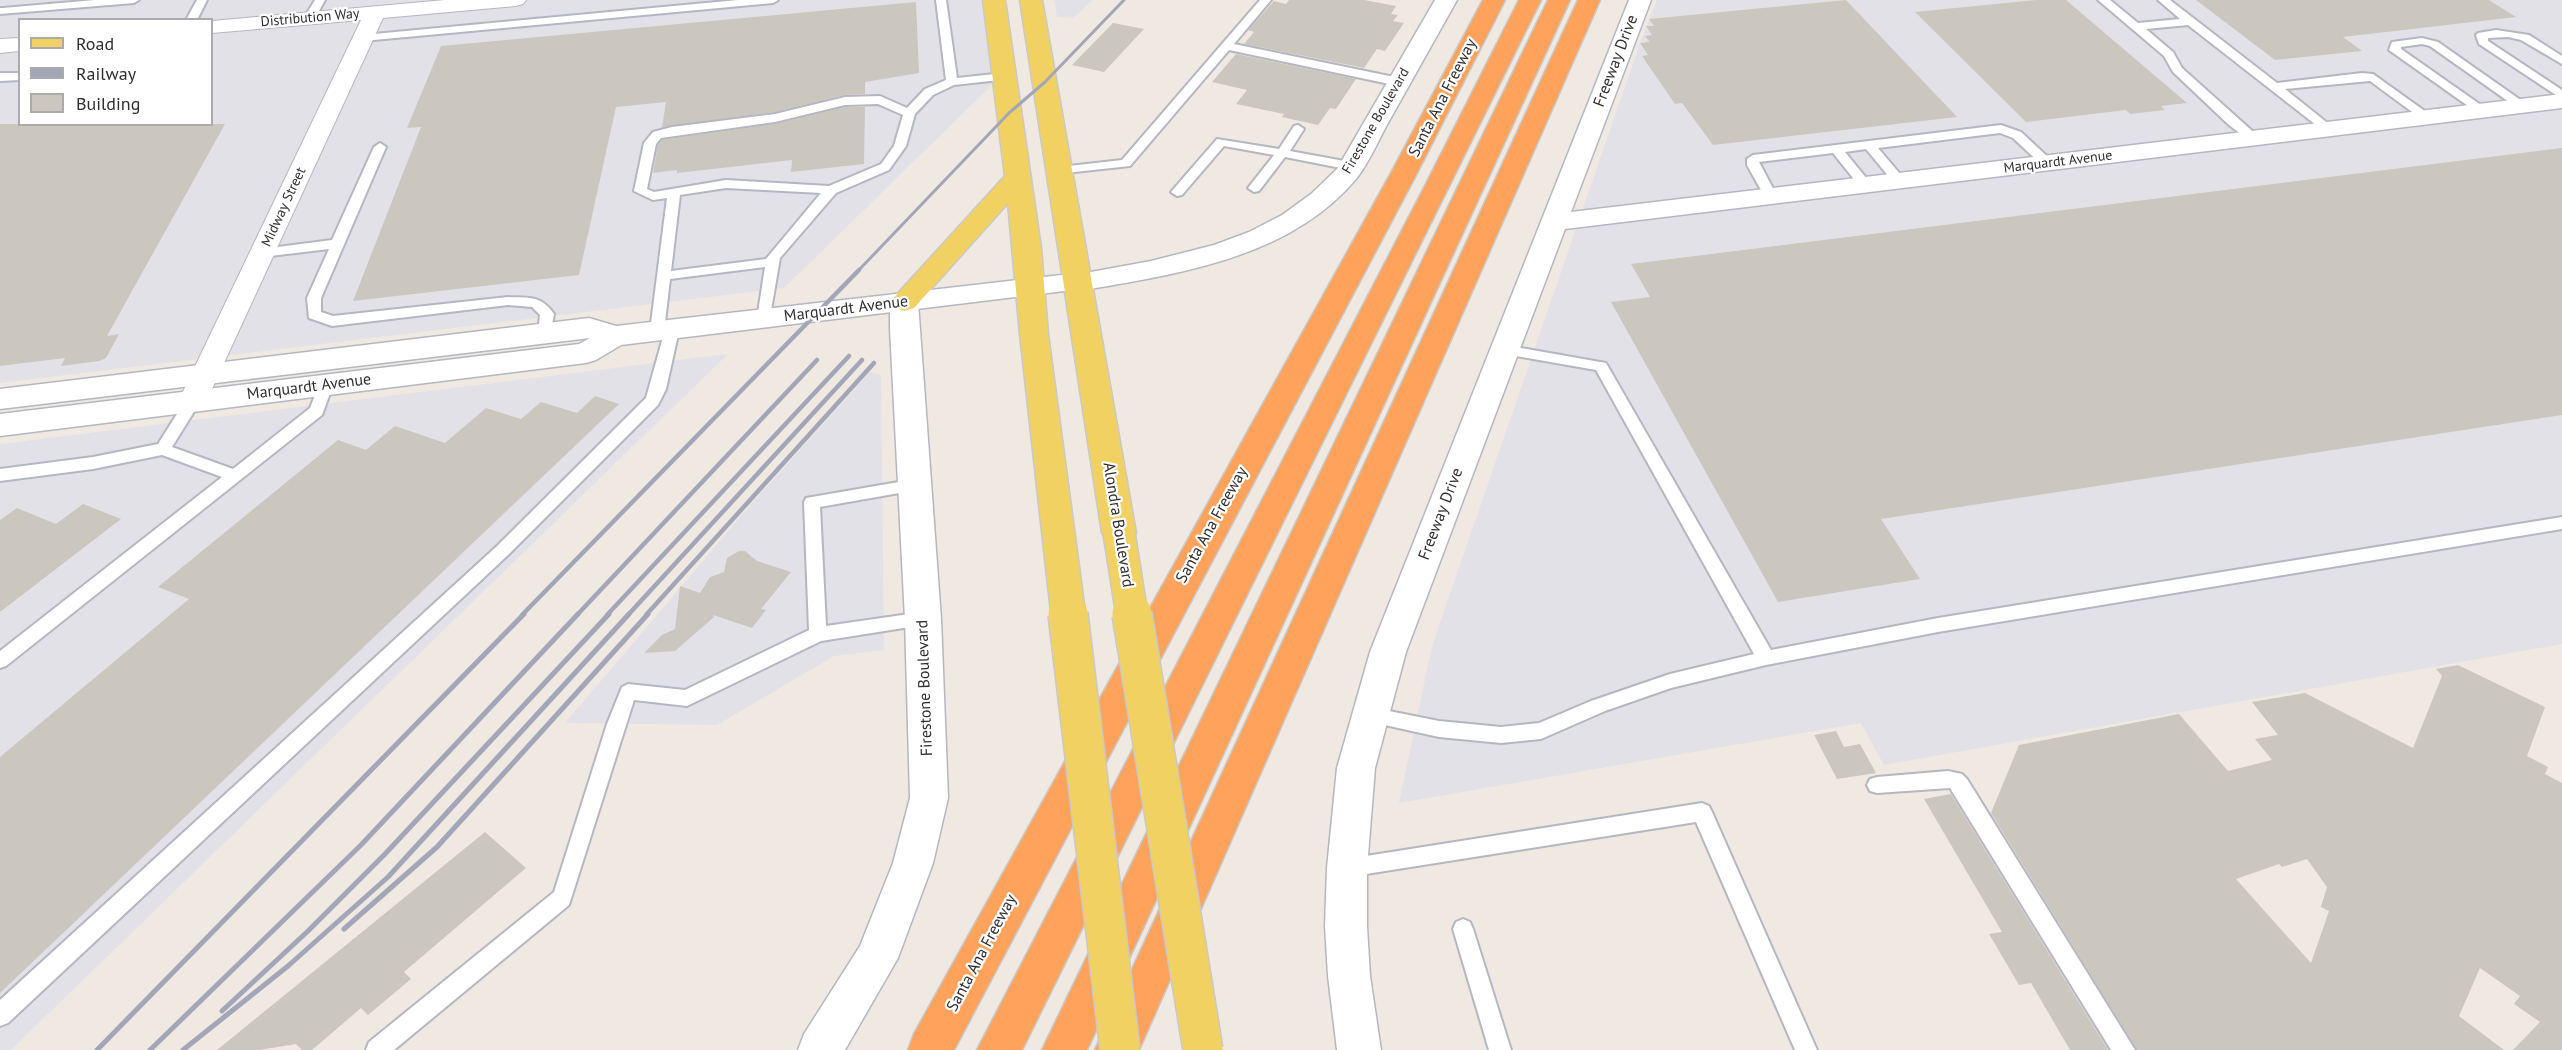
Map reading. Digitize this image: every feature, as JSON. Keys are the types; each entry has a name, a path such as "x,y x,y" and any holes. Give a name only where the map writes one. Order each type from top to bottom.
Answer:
{"highway":[{"name":"Santa Ana Freeway","path":"930,1050 1399,183 1494,0"},
{"path":"999,1050 1440,182 1530,0"},
{"path":"1065,1050 1559,0"},
{"path":"1118,1050 1589,0"}],"main road":[{"path":"994,0 1030,288 1118,1050"},
{"name":"Alondra Boulevard","path":"1031,0 1203,1050"},
{"path":"904,302 1017,178"}],"street":[{"name":"Distribution Way","path":"213,27 315,9 375,12 505,0"},
{"name":"Firestone Boulevard","path":"1079,282 1175,265 1217,253 1287,224 1311,209 1332,191 1351,166 1446,0"},
{"name":"Freeway Drive","path":"1359,1050 1346,926 1347,868 1356,768 1369,715 1388,652 1640,0"},
{"name":"Midway Street","path":"192,402 375,12"},
{"path":"0,46 18,45"},
{"name":"Marquardt Avenue","path":"1553,222 2562,101"},
{"name":"Marquardt Avenue","path":"0,425 585,353 614,336 1079,282"},
{"name":"Firestone Boulevard","path":"820,1050 877,958 913,863 929,798 923,619 904,302"},
{"name":"Marquardt Avenue","path":"0,399 589,327 614,336"}],"lane":[{"path":"1,13 12,0"},
{"path":"1,13 134,0"},
{"path":"192,18 201,0"},
{"path":"363,38 773,0"},
{"path":"941,0 952,82"},
{"path":"1060,171 1126,163 1266,0"},
{"path":"2103,0 2169,54 2177,70 2233,123 2254,138"},
{"path":"2163,0 2329,129"},
{"path":"2136,27 2191,21"},
{"path":"2562,61 2524,37 2507,32 2482,35 2483,42 2562,95"},
{"path":"2482,111 2395,50 2396,44 2422,41 2434,44 2523,106"},
{"path":"1226,46 1399,82"},
{"path":"0,77 18,76"},
{"path":"764,319 773,257 831,190 885,167 900,146 909,113 929,92 952,82 1004,77"},
{"path":"2275,87 2362,77 2373,78 2427,117"},
{"path":"831,190 726,184 653,196 640,191 650,143 657,135 672,131 775,118 845,101 880,100 909,113"},
{"path":"1254,188 1298,129"},
{"path":"1771,196 1753,165 1753,159 2001,129 2017,135 2047,163"},
{"path":"1177,192 1221,142 1351,166"},
{"path":"1869,145 1900,181"},
{"path":"380,147 314,298 314,315 332,321 508,301 527,302 536,303 547,314 545,332"},
{"path":"1836,149 1866,185"},
{"path":"0,1015 502,551 653,401 658,389 664,331 664,276 674,193"},
{"path":"262,253 337,244"},
{"path":"664,276 773,262"},
{"path":"1504,350 1601,366 1766,658"},
{"path":"0,661 317,411 326,385"},
{"path":"163,449 192,402"},
{"path":"0,475 93,463 163,449 235,476"},
{"path":"818,634 812,502 916,485"},
{"path":"1369,715 1450,730 1501,735 1541,731 1598,706 1670,681 1766,658 1948,623 2562,523"},
{"path":"378,1050 562,898 616,723 628,692 687,698 818,634 923,619"},
{"path":"1877,785 1948,779 1955,780 1960,785 2124,1050"},
{"path":"1347,868 1702,812 1806,1050"},
{"path":"1463,929 1500,1050"}],"shaded area":[{"path":"0,0 982,0 993,84 784,288 0,383"},
{"path":"1054,0 1093,0 1073,18 1057,17"},
{"path":"1657,0 2562,0 2562,644 1884,765 1861,723 1399,803 1432,646 1640,43"},
{"path":"728,354 11,1050 0,1050 0,444"},
{"path":"870,372 881,375 884,650 834,656 717,725 565,723 753,502"}],"building":[{"path":"1289,0 1364,0 1396,6 1391,14 1398,15 1393,21 1404,23 1385,51 1377,49 1364,68 1244,44 1254,32 1248,30 1274,1 1286,4"},
{"path":"1846,0 1957,117 1713,145 1682,103 1675,104 1642,56 1648,55 1640,43 1650,42 1645,36 1652,35 1646,26 1654,26 1649,19"},
{"path":"2036,0 2066,0 2187,103 2161,106 2165,110 2130,114 2126,110 2026,122 1915,12"},
{"path":"2196,0 2489,0 2516,17 2343,37 2362,51 2275,60"},
{"path":"916,2 919,73 865,82 865,94 844,95 775,112 662,127 666,102 616,107 579,275 353,301 421,127 407,128 441,46"},
{"path":"1113,23 1144,29 1104,72 1072,65"},
{"path":"1236,54 1356,79 1336,109 1330,108 1318,125 1282,117 1284,114 1236,104 1247,90 1212,82"},
{"path":"845,107 865,107 864,164 791,172 792,160 677,173 677,170 653,173 658,145 662,140 775,124"},
{"path":"0,124 18,124 18,126 213,126 213,124 225,124 107,336 119,334 106,358 61,366 65,358 0,366"},
{"path":"2562,148 2562,415 1881,519 1920,579 1778,602 1611,302 1650,297 1631,264"},
{"path":"595,396 619,404 0,993 0,757 189,599 158,587 338,440 366,450 395,426 445,443 486,408 521,419 541,402 577,413"},
{"path":"83,504 121,519 0,612 0,520 17,508 56,524"},
{"path":"739,551 745,551 757,561 791,572 761,609 766,610 752,628 713,615 714,617 675,651 644,653 662,635 675,629 680,586 700,593 710,577 724,572 727,558"},
{"path":"2458,665 2545,707 2527,756 2548,767 2545,774 2562,783 2562,1050 2513,1050 2540,1022 2514,1004 2520,996 2480,968 2459,1016 2504,1050 2137,1050 1991,813 2019,745 2179,714 2228,771 2272,760 2255,739 2278,735 2252,702 2305,693 2413,748 2442,676 2436,669","holes":["2307,859 2327,887 2321,907 2329,911 2311,963 2236,879 2279,864 2282,867"]},
{"path":"1836,731 1844,747 1860,744 1876,773 1837,779 1814,735"},
{"path":"1951,794 2108,1050 2070,1050 2031,983 2019,985 1989,934 2002,932 1924,799"},
{"path":"485,832 526,868 404,972 411,979 368,1015 361,1008 312,1050 302,1050 296,1044 259,1050 217,1050"}],"railway":[{"path":"857,272 1009,113 1045,82 1124,0"},
{"path":"522,615 859,270"},
{"path":"607,615 849,356"},
{"path":"577,615 817,360"},
{"path":"628,615 862,360"},
{"path":"646,615 874,363"},
{"path":"97,1050 524,614"},
{"path":"150,1050 361,845 578,614"},
{"path":"222,1011 308,931 385,854 609,614"},
{"path":"183,1050 288,966 388,877 629,614"},
{"path":"344,929 437,847 648,614"}]}
